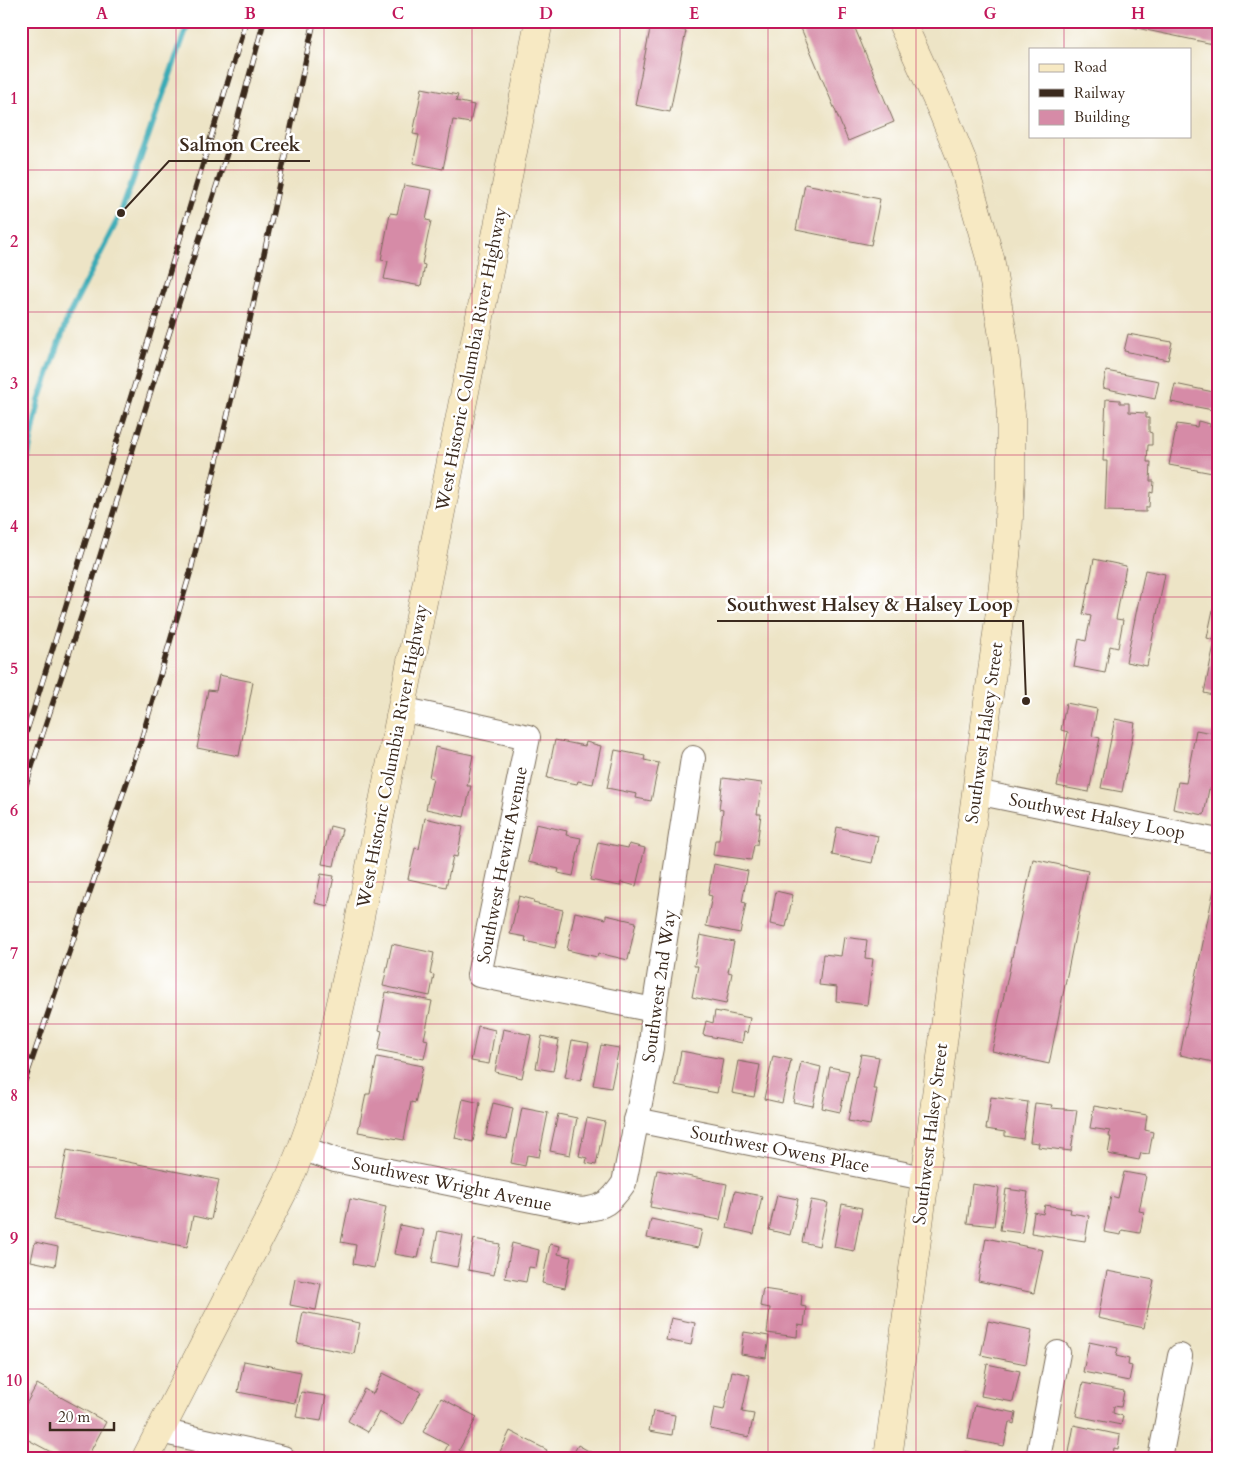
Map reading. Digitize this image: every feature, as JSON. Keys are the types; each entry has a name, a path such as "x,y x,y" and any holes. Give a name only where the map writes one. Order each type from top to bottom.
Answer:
{"street":[{"name":"West Historic Columbia River Highway","path":"146,1458 287,1184 314,1117 335,1033 539,21"},
{"name":"Southwest Halsey Street","path":"888,1458 1001,604 1008,537 1011,477 1011,414 1008,374 990,258 962,160 901,21"},
{"name":"Southwest Hewitt Avenue","path":"401,710 528,737 480,975 654,1010"},
{"name":"Southwest 2nd Way","path":"604,1205 615,1197 624,1183 651,1048 654,1010 693,758"},
{"name":"Southwest Halsey Loop","path":"976,792 1218,841"},
{"name":"Southwest Owens Place","path":"636,1120 924,1178"},
{"name":"Southwest Wright Avenue","path":"302,1148 335,1160 581,1210 595,1209 604,1205"},
{"path":"1038,1458 1058,1354"},
{"path":"1160,1458 1180,1356"},
{"path":"160,1431 283,1458"}],"building":[{"path":"798,21 852,21 894,122 848,141"},
{"path":"1103,21 1178,21 1218,29 1218,45"},
{"path":"651,24 686,31 670,112 635,105"},
{"path":"422,88 458,95 456,101 474,105 470,123 453,120 443,169 413,163 419,135 413,134"},
{"path":"805,184 880,199 871,245 796,230"},
{"path":"404,185 432,190 426,220 431,221 422,264 425,265 421,286 384,279 388,261 381,260 390,213 397,214"},
{"path":"1128,334 1172,342 1168,360 1124,351"},
{"path":"1106,371 1159,381 1155,399 1103,388"},
{"path":"1175,384 1218,393 1218,411 1171,402"},
{"path":"1106,399 1120,400 1120,403 1129,403 1129,412 1146,413 1146,418 1149,418 1149,432 1152,433 1152,445 1148,445 1147,462 1151,462 1150,481 1154,481 1153,493 1150,492 1149,507 1146,507 1146,512 1105,511 1107,461 1103,461"},
{"path":"1198,421 1210,424 1210,427 1218,428 1218,474 1169,465 1177,424 1197,427"},
{"path":"1094,559 1126,566 1116,619 1123,620 1118,648 1110,646 1105,673 1074,667 1079,639 1086,641 1091,616 1083,614"},
{"path":"1145,570 1165,574 1147,666 1126,662"},
{"path":"1217,591 1218,696 1204,693 1215,640 1207,638"},
{"path":"219,675 253,682 239,756 197,748 208,690 216,691"},
{"path":"1066,703 1097,709 1092,736 1100,738 1089,792 1057,786 1068,732 1061,730"},
{"path":"1115,719 1135,723 1122,792 1101,788"},
{"path":"1196,730 1218,734 1218,791 1209,789 1204,815 1173,809 1178,782 1186,783"},
{"path":"555,740 585,746 586,742 601,746 593,784 578,781 577,784 547,778"},
{"path":"435,747 473,755 467,786 471,786 464,817 426,809 433,778 429,777"},
{"path":"615,750 645,756 644,760 659,763 651,801 636,798 637,794 607,788"},
{"path":"723,778 762,783 757,814 761,814 757,845 754,845 751,860 713,855 715,840 719,840 723,810 719,809"},
{"path":"425,818 463,827 457,857 453,856 446,887 408,879 415,848 419,849"},
{"path":"536,824 567,831 566,835 581,838 573,876 558,873 559,869 528,862"},
{"path":"330,826 342,829 334,866 322,864"},
{"path":"837,827 878,836 872,863 832,855"},
{"path":"598,842 628,848 629,844 645,848 636,886 621,882 620,886 590,880"},
{"path":"1033,859 1088,871 1049,1064 992,1051"},
{"path":"714,864 748,871 742,902 746,903 740,933 706,926 712,896 708,895"},
{"path":"321,874 334,876 328,906 315,903"},
{"path":"1215,884 1218,884 1218,1063 1180,1055"},
{"path":"776,891 793,895 786,927 770,924"},
{"path":"519,896 534,900 533,903 563,910 555,948 525,941 526,937 510,934"},
{"path":"575,912 606,919 606,915 636,922 628,960 598,953 597,957 567,950"},
{"path":"700,935 734,942 728,972 732,973 726,1004 692,997 698,966 694,966"},
{"path":"844,937 867,940 865,958 873,959 867,1005 836,1001 837,987 819,985 823,954 841,956"},
{"path":"392,944 434,953 430,974 434,975 430,996 383,986"},
{"path":"386,992 432,1001 424,1039 428,1040 424,1059 378,1050 382,1031 379,1030"},
{"path":"715,1011 750,1018 747,1033 744,1032 742,1043 703,1035 706,1021 713,1023"},
{"path":"478,1026 495,1030 489,1064 471,1061"},
{"path":"503,1029 531,1035 522,1078 495,1072"},
{"path":"542,1036 559,1040 553,1071 536,1068"},
{"path":"572,1040 589,1043 581,1081 565,1077"},
{"path":"601,1045 619,1048 611,1088 593,1085"},
{"path":"681,1051 723,1059 717,1093 675,1085"},
{"path":"861,1054 879,1057 873,1089 877,1089 870,1125 848,1121"},
{"path":"773,1056 791,1060 782,1103 764,1099"},
{"path":"377,1057 423,1066 415,1103 411,1102 404,1140 358,1132 366,1094 370,1094"},
{"path":"738,1061 760,1065 754,1097 732,1093"},
{"path":"801,1062 821,1067 813,1106 793,1102"},
{"path":"830,1067 849,1071 840,1112 822,1108"},
{"path":"991,1097 1028,1102 1023,1139 1005,1136 1005,1132 986,1129"},
{"path":"463,1099 480,1103 473,1142 455,1138"},
{"path":"493,1103 513,1108 507,1139 486,1135"},
{"path":"1035,1103 1052,1105 1051,1108 1077,1110 1071,1151 1038,1147 1039,1143 1030,1142"},
{"path":"1094,1106 1147,1115 1145,1130 1153,1132 1149,1154 1141,1153 1139,1160 1108,1154 1111,1137 1109,1137 1110,1131 1090,1128"},
{"path":"522,1108 548,1113 539,1157 527,1155 525,1166 511,1163"},
{"path":"558,1114 577,1118 570,1155 550,1151"},
{"path":"587,1118 605,1122 596,1165 586,1163 587,1158 579,1156"},
{"path":"67,1150 219,1180 211,1220 193,1216 187,1247 53,1220"},
{"path":"657,1170 727,1184 720,1220 650,1207"},
{"path":"1124,1172 1146,1176 1139,1211 1144,1212 1140,1233 1122,1230 1121,1235 1104,1232 1111,1196 1118,1198"},
{"path":"972,1184 999,1188 994,1226 967,1223"},
{"path":"1006,1189 1028,1192 1022,1233 1000,1230"},
{"path":"735,1191 762,1196 754,1234 727,1228"},
{"path":"777,1195 798,1199 790,1235 769,1230"},
{"path":"350,1199 386,1207 374,1268 353,1264 356,1245 341,1242"},
{"path":"811,1200 828,1203 819,1246 802,1242"},
{"path":"842,1204 862,1208 854,1251 834,1247"},
{"path":"1045,1205 1071,1209 1070,1213 1089,1216 1085,1241 1031,1233 1034,1212 1043,1214"},
{"path":"651,1219 702,1230 698,1248 647,1238"},
{"path":"400,1225 424,1230 418,1258 394,1254"},
{"path":"438,1231 463,1236 457,1267 432,1262"},
{"path":"986,1238 1043,1250 1034,1293 978,1281"},
{"path":"474,1239 500,1244 494,1275 468,1270"},
{"path":"35,1242 58,1247 55,1266 31,1261"},
{"path":"512,1243 539,1250 536,1268 529,1267 526,1282 505,1278"},
{"path":"550,1244 560,1246 558,1254 571,1257 565,1288 542,1283"},
{"path":"1107,1271 1154,1280 1144,1328 1098,1318"},
{"path":"295,1279 321,1284 316,1310 290,1305"},
{"path":"763,1289 802,1295 801,1306 806,1307 804,1326 798,1325 797,1337 767,1333 770,1308 760,1306"},
{"path":"303,1312 360,1323 354,1354 297,1343"},
{"path":"671,1318 695,1323 691,1345 666,1340"},
{"path":"988,1321 1032,1330 1026,1364 981,1355"},
{"path":"744,1332 769,1336 766,1358 741,1354"},
{"path":"1089,1342 1118,1348 1116,1356 1129,1359 1128,1365 1132,1366 1129,1381 1083,1372"},
{"path":"244,1361 301,1372 295,1403 238,1392"},
{"path":"987,1364 1020,1371 1013,1402 981,1396"},
{"path":"732,1371 750,1375 742,1412 754,1414 749,1437 710,1429 714,1408 724,1410"},
{"path":"383,1373 421,1392 403,1425 379,1412 368,1432 348,1421 364,1389 373,1394"},
{"path":"1083,1383 1124,1391 1121,1407 1114,1406 1113,1413 1123,1416 1121,1425 1076,1416"},
{"path":"37,1384 106,1422 87,1458 62,1458 21,1436 21,1413"},
{"path":"301,1392 326,1396 321,1421 296,1417"},
{"path":"441,1398 477,1417 459,1450 470,1456 468,1458 441,1458 448,1445 423,1432"},
{"path":"975,1405 1016,1413 1014,1424 1009,1422 1004,1446 968,1439"},
{"path":"653,1411 675,1415 672,1435 649,1431"},
{"path":"1218,1414 1218,1443 1211,1441"},
{"path":"1074,1425 1120,1435 1118,1449 1114,1448 1112,1458 1068,1458"},
{"path":"510,1431 547,1450 543,1458 497,1458"},
{"path":"578,1445 601,1458 571,1458"},
{"path":"965,1451 995,1457 995,1458 964,1458"},
{"path":"1206,1453 1218,1455 1218,1458 1205,1458"}],"waterway":[{"path":"21,490 39,401 68,317 121,213 189,21"}],"railway":[{"path":"21,748 174,259 246,21"},
{"path":"21,800 84,608 236,125 264,21"},
{"path":"21,1092 142,737 191,570 247,333 314,21"}],"place":[{"name":"Salmon Creek","path":"121,213"},
{"name":"Southwest Halsey & Halsey Loop","path":"1026,701"}]}
